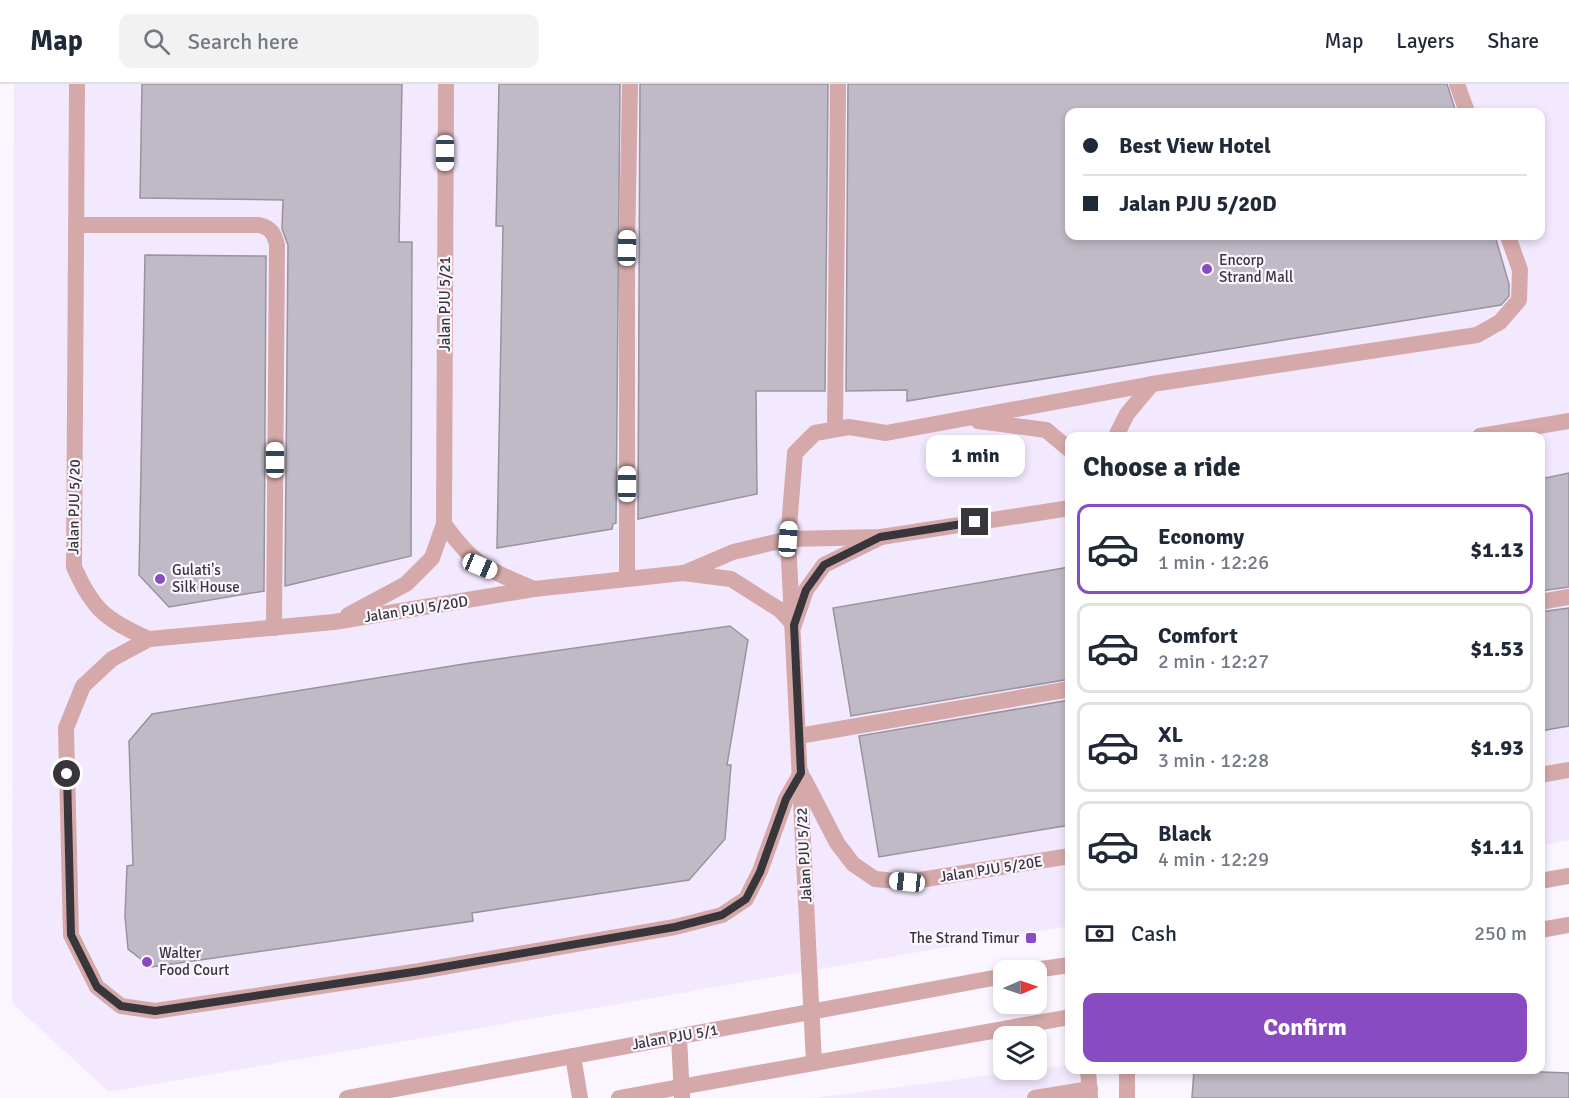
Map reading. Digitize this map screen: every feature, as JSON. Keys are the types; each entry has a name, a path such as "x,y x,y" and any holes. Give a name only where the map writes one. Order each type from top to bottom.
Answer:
{"street":[{"name":"Jalan PJU 5/20","path":"77,84 74,567 87,597 113,623 149,639"},
{"name":"Jalan PJU 5/21","path":"334,622 406,584 432,558 444,524 446,84"},
{"path":"627,579 627,248 630,84"},
{"path":"838,84 835,429 849,427 886,433 1152,384 1477,335 1500,322 1520,300 1520,270 1509,240"},
{"path":"1457,84 1466,108"},
{"path":"77,225 260,225 269,228 274,234 277,257 274,628"},
{"path":"1118,432 1127,414 1152,384"},
{"path":"962,419 1046,430 1065,446"},
{"path":"1502,432 1569,420"},
{"name":"Jalan PJU 5/22","path":"814,1063 788,539 795,453 815,433 835,429"},
{"name":"Jalan PJU 5/20D","path":"683,573 733,552 788,539 880,537 1065,509"},
{"path":"444,524 462,550 480,566 534,589"},
{"name":"Jalan PJU 5/20D","path":"149,639 334,622 534,589 683,573 730,579 780,610 794,625 806,590 824,565 880,537"},
{"path":"1545,601 1569,597"},
{"path":"149,639 112,659 83,686 66,728 71,935 97,987 121,1006 155,1011 431,969 675,927 722,915 746,899 760,872 786,799 801,773"},
{"path":"799,736 1065,690"},
{"path":"1545,774 1569,770"},
{"name":"Jalan PJU 5/20E","path":"801,773 837,843 853,864 875,879 907,882 1065,857"},
{"path":"1545,880 1569,876"},
{"path":"1545,929 1569,925"},
{"path":"1047,968 1065,966"},
{"name":"Jalan PJU 5/1","path":"347,1098 993,978"},
{"path":"620,1098 682,1092 814,1063 1065,1018"},
{"path":"679,1036 682,1092"},
{"path":"573,1056 580,1098"},
{"path":"1035,1098 1090,1094 1088,1074"},
{"path":"1127,1074 1127,1098"}],"shaded area":[{"path":"14,84 1569,84 1569,840 1545,844 1545,432 1065,432 1065,927 109,1092 12,1003"},
{"path":"1065,1066 1065,1074 1080,1074 1079,1098 814,1098 993,1075 993,1080 1047,1080 1047,1068"}],"building":[{"path":"142,84 402,84 399,242 412,242 411,556 285,586 288,245 282,229 283,200 140,198"},
{"path":"499,84 620,84 616,523 613,524 612,529 497,548 503,226 496,226"},
{"path":"640,84 828,84 825,391 756,391 757,494 638,519"},
{"name":"Encorp Strand Mall","path":"848,84 1447,84 1455,108 1065,108 1065,240 1496,240 1509,284 1509,296 1501,305 907,401 907,390 846,391"},
{"path":"145,255 266,256 264,591 169,607 139,575"},
{"path":"1569,473 1569,587 1545,590 1545,478"},
{"path":"1065,568 1065,680 851,716 833,608"},
{"path":"1569,608 1569,726 1545,730 1545,611"},
{"path":"730,626 748,640 727,765 731,765 725,839 689,880 472,913 473,921 151,967 128,949 125,916 127,866 133,865 129,741 152,714 470,663"},
{"path":"1065,701 1065,826 879,857 859,736"},
{"path":"1569,1073 1569,1098 1192,1098 1194,1074"}],"place":[{"name":"Encorp Strand Mall","path":"1207,269"},
{"name":"Gulati's Silk House","path":"160,579"},
{"name":"The Strand Timur","path":"1031,938"},
{"name":"Walter Food Court","path":"147,962"}],"route":[{"path":"67,774 71,935 97,987 121,1006 155,1011 398,975 675,927 722,915 746,899 760,872 786,799 801,773 794,625 806,590 824,565 880,537 975,522"}]}
